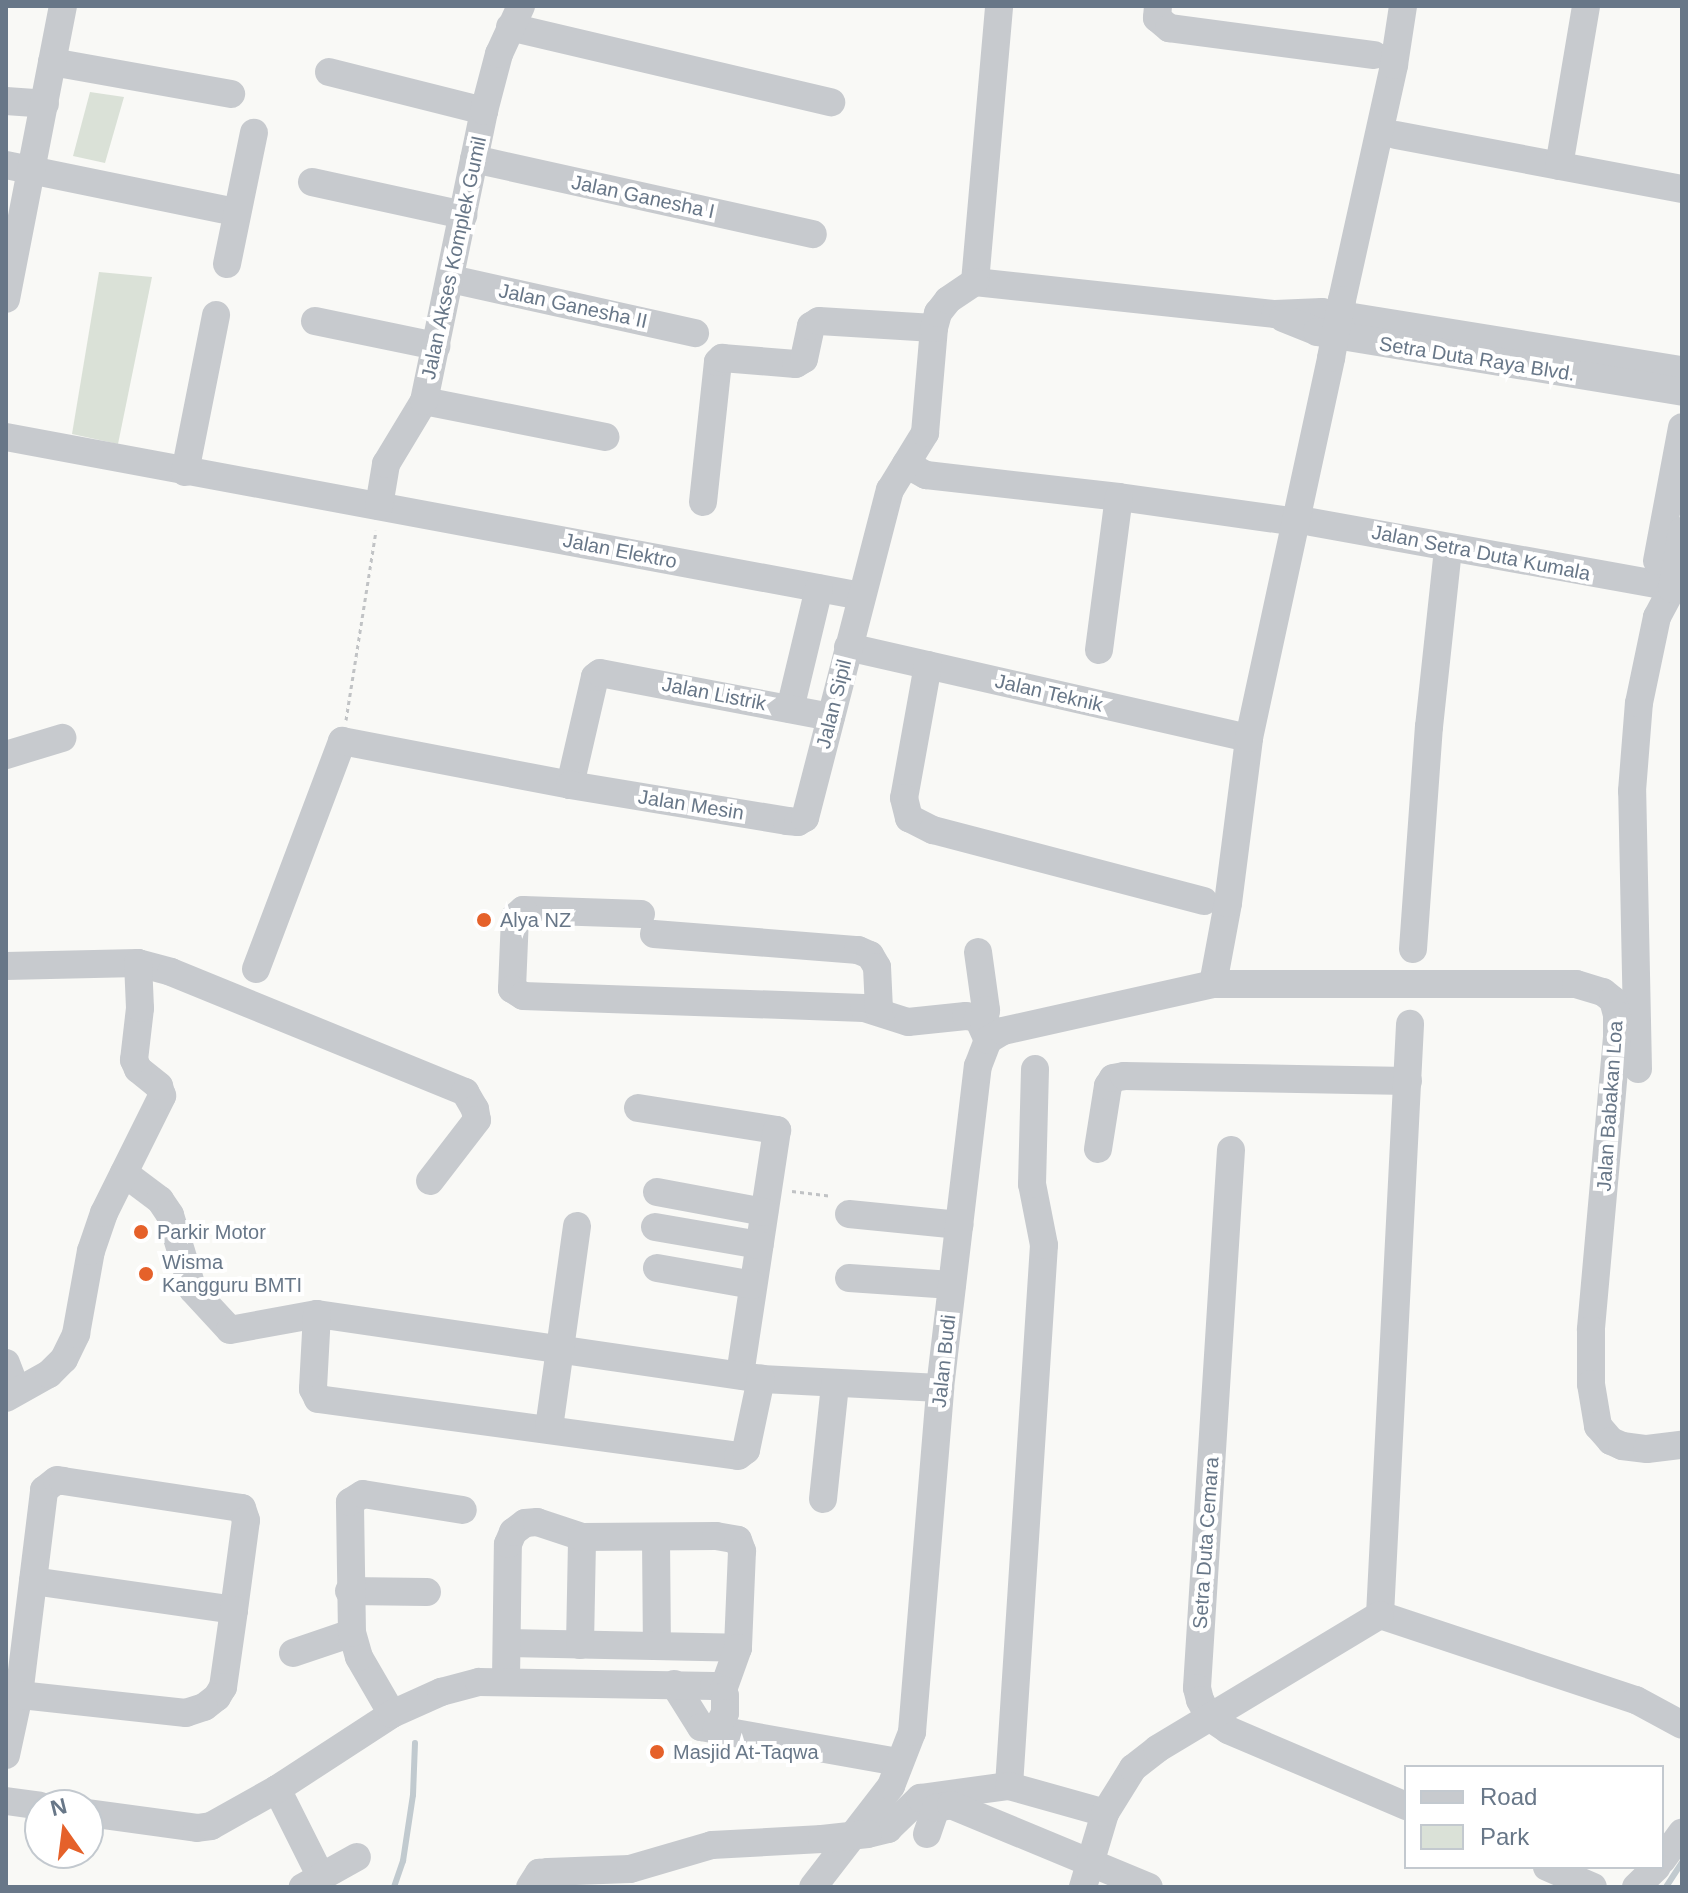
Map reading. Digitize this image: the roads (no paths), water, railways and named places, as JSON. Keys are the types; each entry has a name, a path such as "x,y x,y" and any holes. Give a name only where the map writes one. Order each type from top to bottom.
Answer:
{"street":[{"path":"6,299 20,168 45,104 63,6"},
{"path":"703,502 718,362 722,358 796,364 804,359 811,326 819,321 934,328 938,313 948,300 975,282 999,6"},
{"path":"1158,6 1157,18 1169,28 1374,55"},
{"path":"879,1010 877,967 870,955 858,950 523,910 515,917 512,989 523,996 879,1010 908,1022 966,1016 978,1018 986,1032 1003,1031 1213,984 1228,903 1249,738 1394,65 1403,6"},
{"path":"1559,166 1586,6"},
{"path":"516,12 831,102"},
{"name":"Jalan Akses Komplek Gumil","path":"378,514 386,464 424,401 484,111 516,12"},
{"path":"52,62 231,94"},
{"path":"329,72 484,111"},
{"path":"6,101 45,104"},
{"path":"227,264 235,212 254,133"},
{"path":"1396,135 1682,189"},
{"name":"Jalan Ganesha I","path":"474,159 813,234"},
{"path":"20,168 235,212"},
{"path":"312,182 463,215"},
{"name":"Jalan Ganesha II","path":"451,279 695,333"},
{"name":"Setra Duta Raya Blvd.","path":"975,282 1275,314 1317,332 1382,332 1682,370"},
{"path":"185,472 216,315"},
{"path":"315,321 436,346"},
{"name":"Jalan Sipil","path":"807,812 890,490 923,442 934,328"},
{"name":"Setra Duta Raya Blvd.","path":"1382,332 1682,392"},
{"path":"424,401 605,437"},
{"path":"1669,588 1682,427"},
{"name":"Jalan Elektro","path":"6,437 378,514 861,596"},
{"path":"906,464 926,475 1282,520"},
{"path":"1099,650 1119,497"},
{"name":"Jalan Setra Duta Kumala","path":"1311,522 1669,588"},
{"path":"1638,1069 1632,791 1639,703 1657,617 1669,588 1682,531"},
{"path":"1413,949 1429,727 1448,548"},
{"name":"Jalan Sipil","path":"790,709 819,588"},
{"name":"Jalan Teknik","path":"848,647 1249,738"},
{"path":"928,665 904,798 909,818 933,830 1204,901"},
{"name":"Jalan Listrik","path":"570,785 596,675 831,717"},
{"path":"6,755 62,738"},
{"name":"Jalan Mesin","path":"256,969 342,741 570,785 787,821 798,822 807,812"},
{"name":"Jalan Budi","path":"813,1887 891,1786 912,1732 940,1388 978,1066 986,1032 978,952"},
{"path":"6,966 138,963 171,972 465,1092 471,1099 477,1120 430,1181"},
{"path":"6,1363 11,1395 49,1374 64,1359 76,1334 91,1251 124,1173 162,1096 159,1086 138,1069 134,1060 140,1008 138,963"},
{"name":"Jalan Babakan Loa","path":"1213,984 1576,984 1603,992 1613,1000 1617,1015 1616,1063 1591,1330 1591,1384 1598,1426 1611,1441 1634,1448 1682,1445"},
{"path":"1380,1615 1410,1024"},
{"path":"1009,1786 1044,1245 1032,1184 1035,1069"},
{"path":"1098,1149 1108,1086 1113,1078 1408,1081"},
{"path":"317,1314 313,1389 318,1399 738,1456 746,1450 753,1285 777,1130 638,1108"},
{"name":"Setra Duta Cemara","path":"1209,1717 1197,1688 1231,1150"},
{"path":"124,1173 160,1200 170,1215 193,1290 230,1330 317,1314 750,1377 940,1388"},
{"path":"657,1192 766,1200"},
{"path":"840,1205 959,1225"},
{"path":"549,1428 577,1226"},
{"path":"655,1227 759,1245"},
{"path":"657,1268 753,1285"},
{"path":"849,1278 952,1285"},
{"path":"823,1499 835,1384"},
{"path":"6,1755 23,1591 44,1490 57,1480 234,1504 245,1512 223,1687 204,1707 186,1713 16,1675"},
{"path":"392,1714 359,1657 352,1633 350,1502 356,1496 463,1510"},
{"path":"506,1680 508,1544 513,1532 525,1523 537,1522 582,1537 656,1539 716,1536 738,1540 742,1551 738,1648 735,1664 723,1690 725,1713 716,1730"},
{"path":"580,1645 582,1537"},
{"path":"656,1539 657,1646"},
{"path":"23,1591 234,1610"},
{"path":"349,1591 427,1592"},
{"path":"1088,1875 1105,1813 1133,1768 1209,1717 1380,1615 1636,1700 1682,1725"},
{"path":"293,1653 352,1633"},
{"path":"507,1643 738,1648"},
{"path":"104,1815 197,1828 211,1826 277,1789 392,1714 441,1692 479,1682 674,1684 714,1686 723,1690"},
{"path":"674,1684 701,1727 898,1762"},
{"path":"1209,1717 1228,1730 1404,1805"},
{"path":"530,1887 539,1873 630,1869 712,1845 868,1834 888,1829 920,1798 1009,1786 1105,1813"},
{"path":"277,1789 312,1882 357,1857"},
{"path":"927,1834 936,1808 951,1805 1088,1875 1149,1887"},
{"path":"1664,1857 1682,1832"},
{"path":"1552,1869 1593,1887"},
{"path":"1636,1887 1655,1869"}],"waterway":[{"path":"394,1887 403,1861 413,1795 415,1743"},
{"path":"1666,1887 1682,1862"}],"place":[{"name":"Alya NZ","path":"484,920"},
{"name":"Parkir Motor","path":"141,1232"},
{"name":"Wisma Kangguru BMTI","path":"146,1274"},
{"name":"Masjid At-Taqwa","path":"657,1752"}]}
